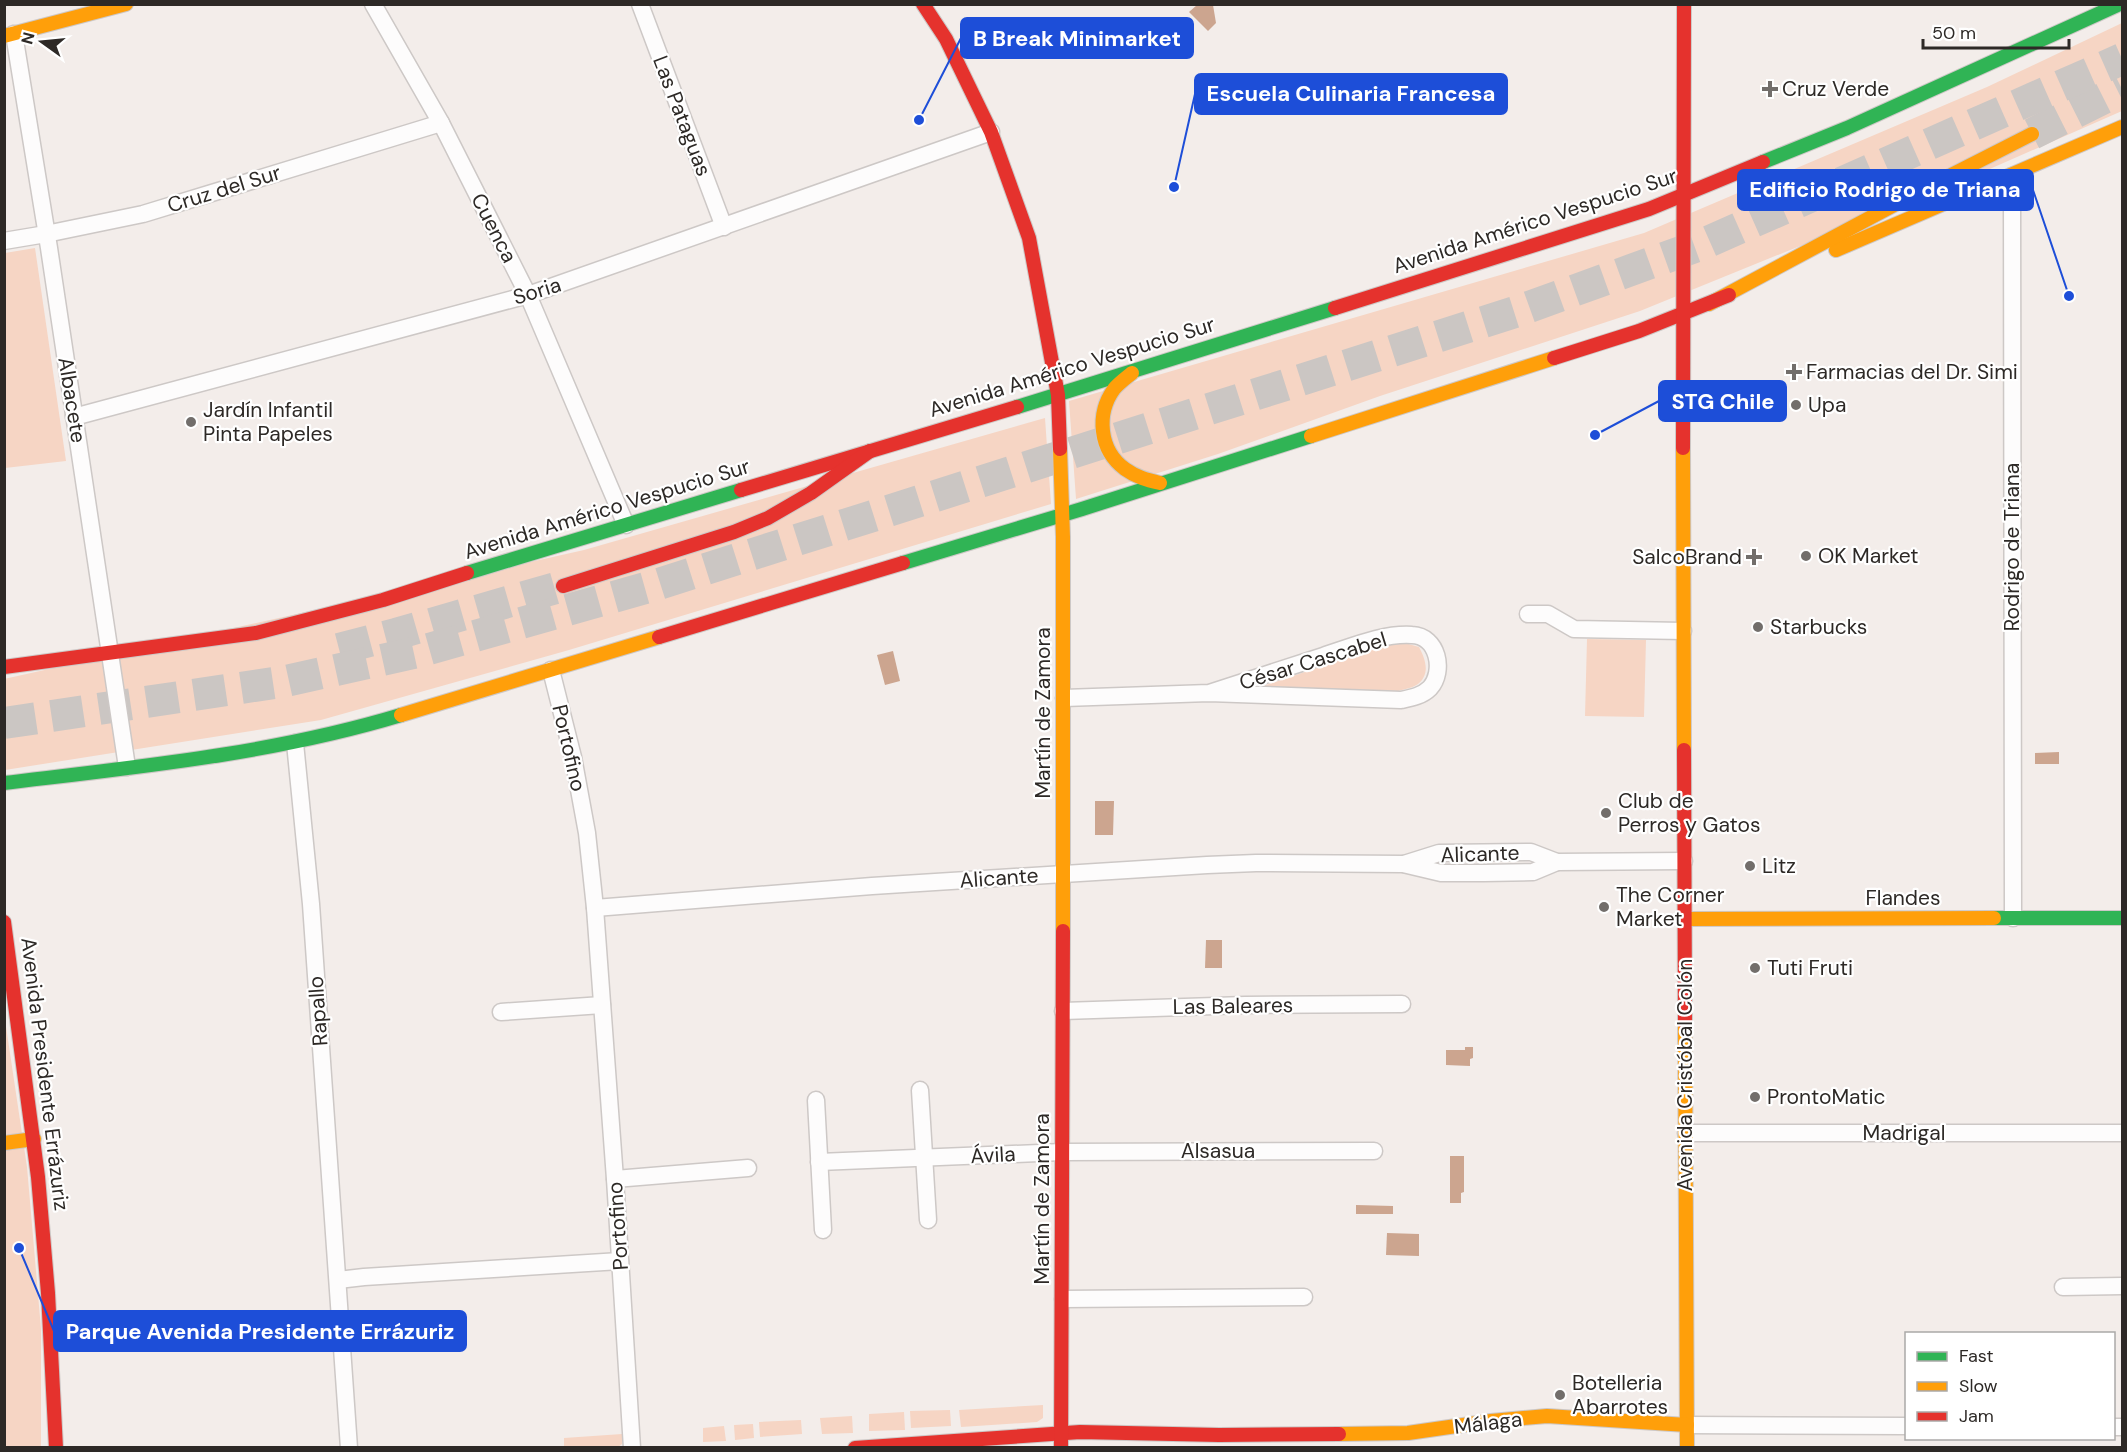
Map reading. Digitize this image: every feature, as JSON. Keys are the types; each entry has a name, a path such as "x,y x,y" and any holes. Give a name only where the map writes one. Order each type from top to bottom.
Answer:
{"main road":[{"path":"9,35 126,4"},
{"name":"Martín de Zamora","path":"923,4 946,39 991,132 1029,238 1058,395 1063,515 1064,698 1061,1448"},
{"name":"Avenida Cristóbal Colón","path":"1684,4 1683,631 1688,1448"},
{"name":"Avenida Américo Vespucio Sur","path":"4,667 256,633 383,600 1141,369 1682,197 1847,128 2120,4"},
{"path":"4,783 209,757 295,743 360,727 1063,515 1683,315 2122,127"},
{"path":"1709,304 2032,134"},
{"path":"1141,369 1124,379 1111,393 1105,405 1102,428 1105,444 1119,466 1141,479 1160,483"},
{"path":"562,586 734,532 768,518 811,494 870,451"},
{"name":"Flandes","path":"1684,919 2122,918"},
{"name":"Avenida Presidente Errázuriz","path":"4,922 34,1139 51,1335 56,1448"},
{"path":"4,1143 34,1139"},
{"name":"Málaga","path":"855,1448 1061,1432 1219,1435 1408,1433 1491,1421 1547,1416 1688,1425"}],"street":[{"name":"Cuenca","path":"373,4 441,123 528,295 626,525"},
{"name":"Las Pataguas","path":"640,4 724,227"},
{"name":"Albacete","path":"9,35 46,234 127,767"},
{"name":"Cruz del Sur","path":"4,241 143,214 441,123"},
{"name":"Soria","path":"74,417 528,295 991,132"},
{"name":"Rodrigo de Triana","path":"2012,176 2013,918"},
{"path":"1528,614 1548,614 1574,628 1683,631"},
{"name":"César Cascabel","path":"1064,698 1209,693 1401,700 1414,698 1431,687 1437,676 1439,665 1435,651 1427,640 1419,635 1390,636 1209,693"},
{"name":"Portofino","path":"550,670 573,757 585,822 595,908 632,1448"},
{"name":"Rapallo","path":"295,743 311,904 349,1448"},
{"name":"Alicante","path":"595,908 1063,873 1256,863 1403,864 1439,854 1531,852 1557,862 1684,861"},
{"name":"Las Baleares","path":"1063,1011 1245,1005 1402,1004"},
{"path":"501,1012 602,1005"},
{"path":"920,1090 928,1220"},
{"path":"816,1100 823,1230"},
{"name":"Madrigal","path":"1686,1133 2122,1133"},
{"name":"Alsasua","path":"1062,1152 1374,1151"},
{"name":"Ávila","path":"819,1162 1062,1152"},
{"path":"615,1179 748,1168"},
{"path":"338,1280 620,1262"},
{"path":"2063,1287 2122,1286"},
{"path":"1063,1299 1304,1297"},
{"name":"Málaga","path":"1688,1425 1905,1426"}],"shaded area":[{"path":"1197,5 1213,5 1216,23 1208,31 1189,12"},
{"path":"2122,23 2122,111 1992,168 1640,311 1380,396 1218,454 1076,499 1069,401 1644,233 1987,87"},
{"path":"35,248 66,461 5,468 5,253"},
{"path":"1045,418 1051,504 569,650 321,720 5,770 4,679 584,550"},
{"path":"1587,639 1646,640 1644,717 1585,716"},
{"path":"1405,643 1419,647 1426,671 1418,684 1398,691 1257,688 1388,644"},
{"path":"893,651 900,681 885,685 877,655"},
{"path":"2059,752 2059,764 2035,764 2035,753"},
{"path":"1095,801 1114,801 1113,835 1095,835"},
{"path":"1206,940 1222,940 1222,968 1205,968"},
{"path":"4,1013 27,1167 41,1329 41,1447 5,1447"},
{"path":"1465,1047 1473,1047 1470,1066 1446,1065 1446,1050 1465,1050"},
{"path":"1450,1156 1464,1156 1464,1192 1461,1193 1461,1203 1450,1203"},
{"path":"1356,1205 1393,1206 1393,1214 1356,1214"},
{"path":"1387,1233 1419,1234 1419,1256 1386,1255"},
{"path":"1043,1405 1043,1418 1037,1422 961,1427 959,1410"},
{"path":"950,1410 951,1426 911,1428 910,1411"},
{"path":"904,1412 905,1430 869,1431 869,1414"},
{"path":"852,1416 853,1433 822,1434 820,1418"},
{"path":"801,1420 802,1434 760,1437 759,1422"},
{"path":"753,1424 754,1438 735,1440 734,1425"},
{"path":"724,1426 726,1441 703,1442 703,1428"},
{"path":"622,1434 622,1444 618,1447 564,1447 564,1438"}],"tunnel":[{"path":"4,723 281,682 418,652 649,587 1515,312 1703,244 2122,59"},
{"path":"2032,134 2122,89"},
{"path":"339,649 563,586"}],"traffic: fast":[{"path":"1763,162 1847,128 2120,4"},
{"path":"1017,407 1335,308"},
{"path":"903,563 1311,436"},
{"path":"467,573 741,490"},
{"path":"4,783 204,758 303,740 401,715"},
{"path":"1994,918 2122,918"}],"traffic: slow":[{"path":"4,36 126,4"},
{"path":"1836,250 2122,127"},
{"path":"1709,304 2032,134"},
{"path":"1311,436 1554,358"},
{"path":"1132,373 1114,389 1104,409 1105,442 1116,461 1125,469 1142,478 1160,483"},
{"path":"1683,448 1684,750"},
{"path":"1060,449 1063,537 1063,931"},
{"path":"401,715 659,637"},
{"path":"1684,919 1994,918"},
{"path":"1685,1023 1687,1448"},
{"path":"4,1143 34,1139"},
{"path":"1339,1434 1408,1433 1491,1421 1547,1416 1687,1425"}],"traffic: jam":[{"path":"923,4 946,39 991,132 1029,238 1058,395 1060,449"},
{"path":"1683,448 1684,4"},
{"path":"1335,308 1649,209 1763,162"},
{"path":"1554,358 1639,331 1729,295"},
{"path":"741,490 1017,407"},
{"path":"563,586 734,532 768,518 811,493 870,451"},
{"path":"659,637 903,563"},
{"path":"4,667 256,633 383,600 467,573"},
{"path":"1684,750 1685,1023"},
{"path":"4,922 38,1177 48,1293 56,1448"},
{"path":"1061,1448 1063,931"},
{"path":"855,1448 1080,1432 1219,1435 1339,1434"}],"place":[{"name":"Cruz Verde","path":"1770,89"},
{"name":"B Break Minimarket","path":"919,120"},
{"name":"Escuela Culinaria Francesa","path":"1174,187"},
{"name":"Edificio Rodrigo de Triana","path":"2069,296"},
{"name":"Farmacias del Dr. Simi","path":"1794,372"},
{"name":"Upa","path":"1796,405"},
{"name":"Jardín Infantil Pinta Papeles","path":"191,422"},
{"name":"STG Chile","path":"1595,435"},
{"name":"OK Market","path":"1806,556"},
{"name":"SalcoBrand","path":"1754,557"},
{"name":"Starbucks","path":"1758,627"},
{"name":"Club de Perros y Gatos","path":"1606,813"},
{"name":"Litz","path":"1750,866"},
{"name":"The Corner Market","path":"1604,907"},
{"name":"Tuti Fruti","path":"1755,968"},
{"name":"ProntoMatic","path":"1755,1097"},
{"name":"Parque Avenida Presidente Errázuriz","path":"19,1248"},
{"name":"Botelleria Abarrotes","path":"1560,1395"}]}
